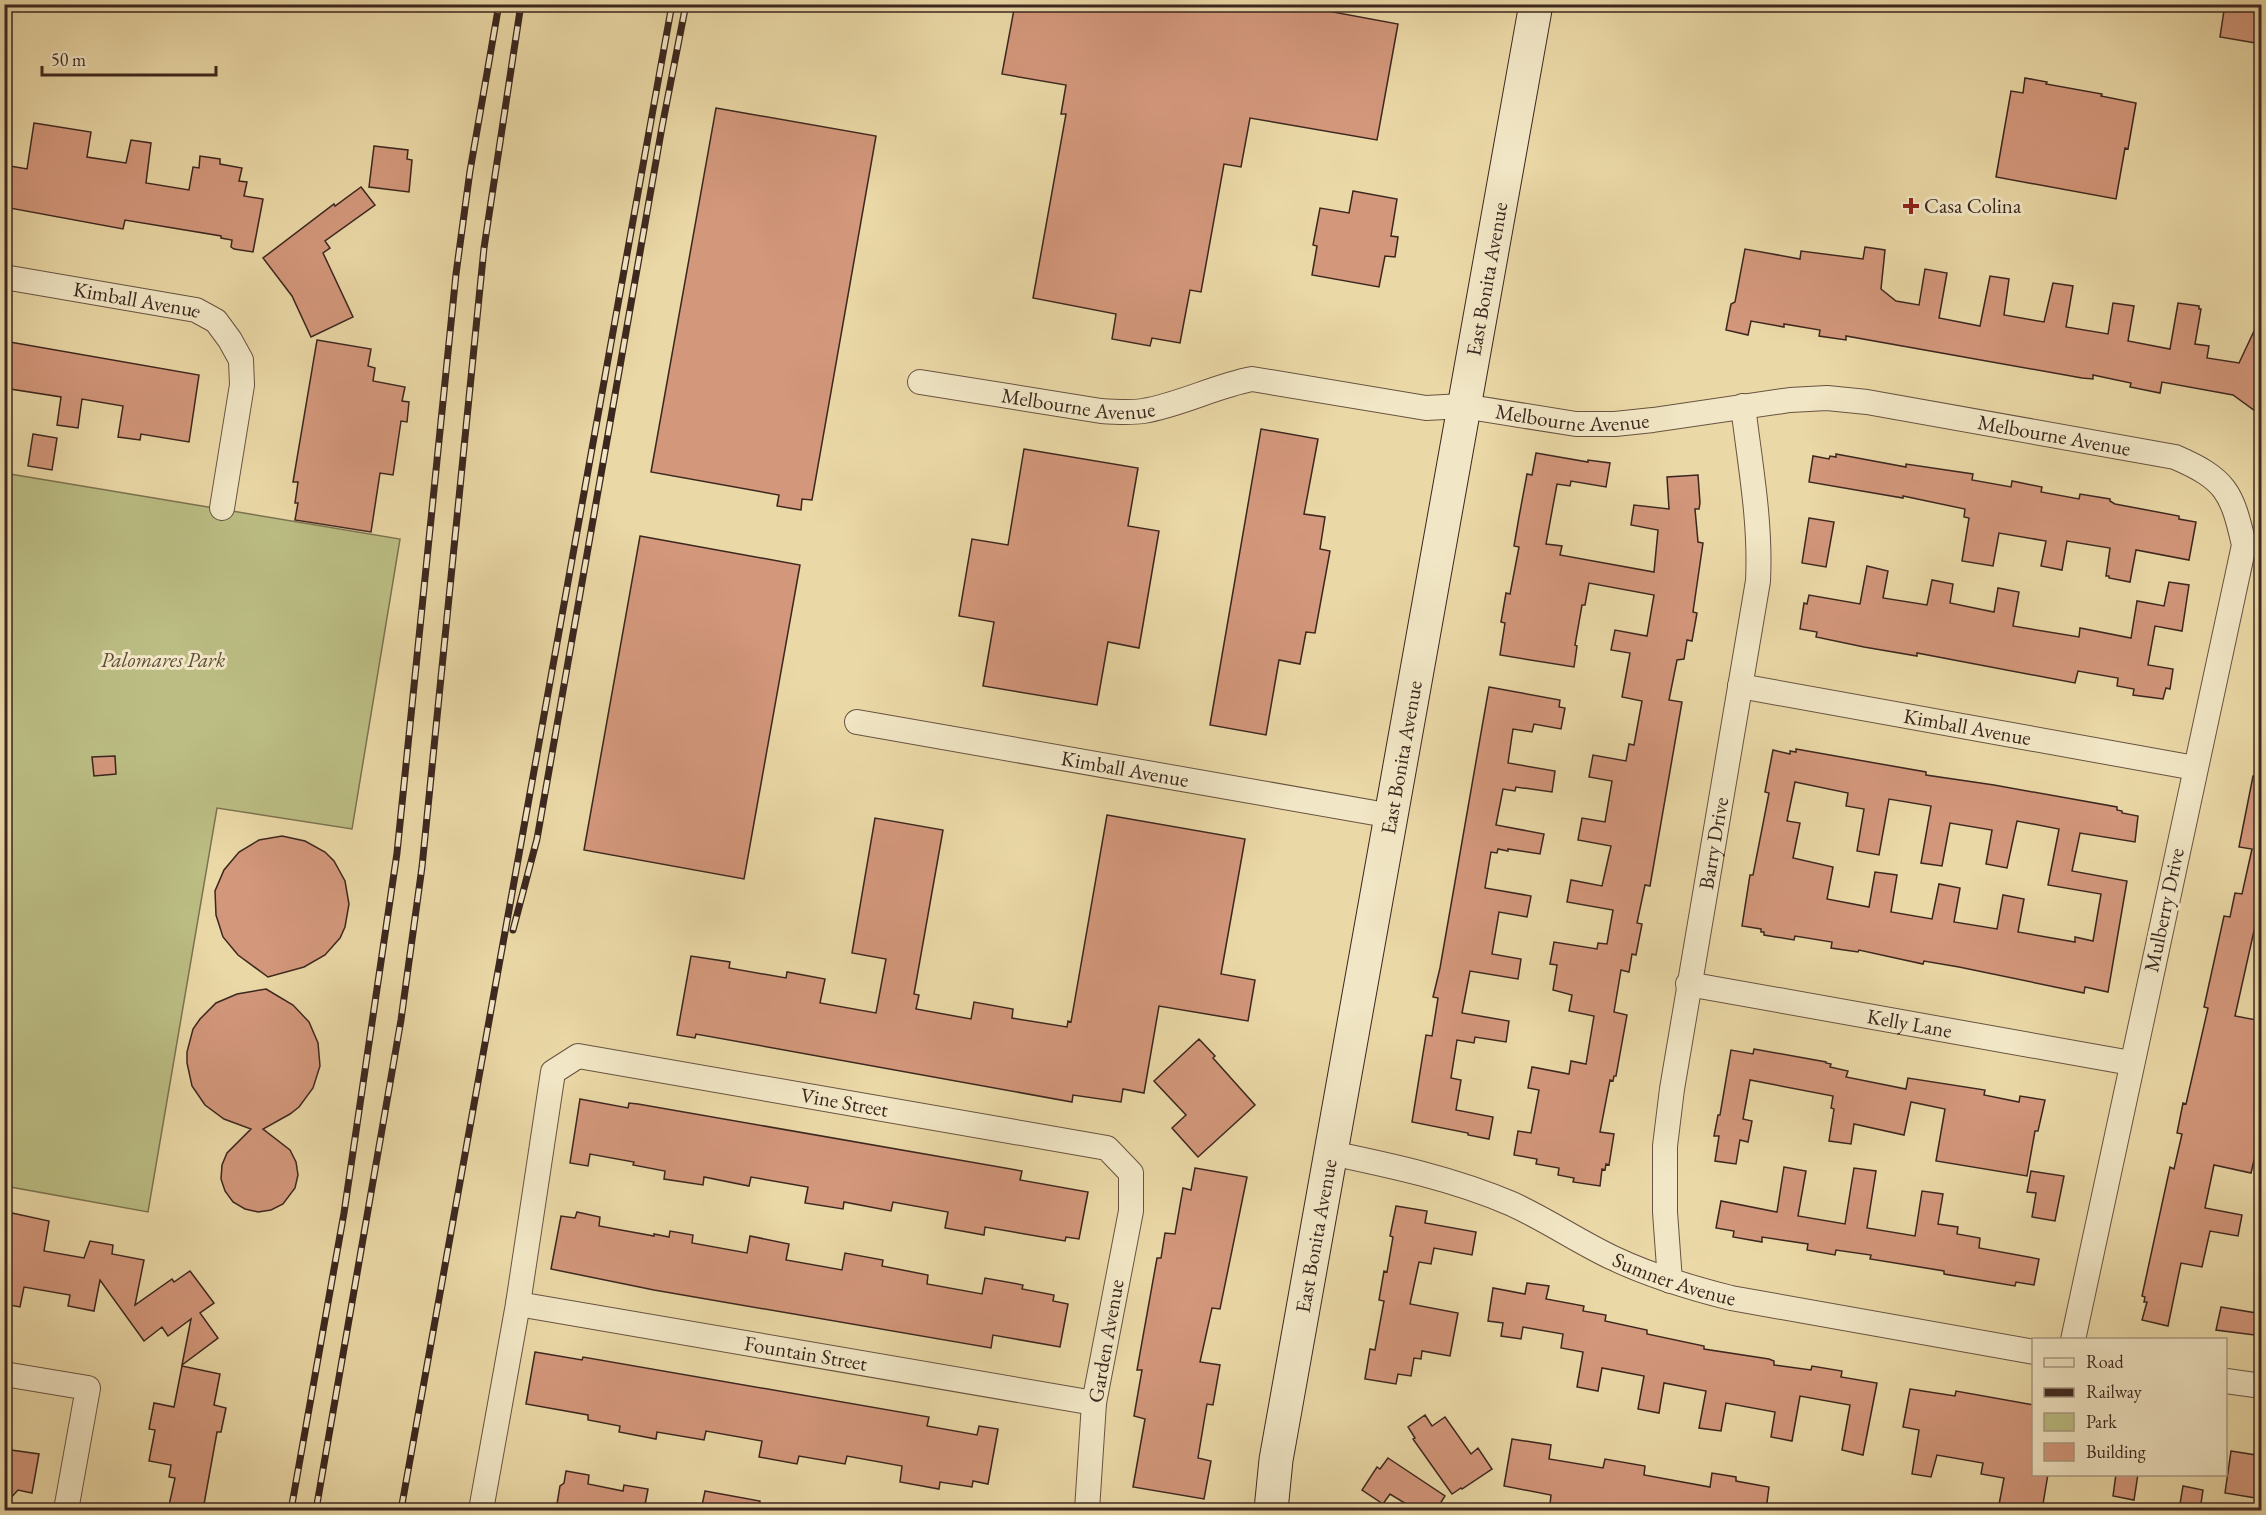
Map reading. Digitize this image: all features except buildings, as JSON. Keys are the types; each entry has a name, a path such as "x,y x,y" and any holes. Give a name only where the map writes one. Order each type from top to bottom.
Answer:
{"main road":[{"name":"East Bonita Avenue","path":"1271,1510 1276,1460 1536,4"}],"street":[{"name":"Kimball Avenue","path":"4,277 195,310 216,321 241,360 242,385 222,508"},
{"name":"Melbourne Avenue","path":"920,382 1124,413 1145,411 1252,379 1426,408 1463,406 1576,423 1605,424 1653,420 1790,400 1827,398 1867,402 2175,457 2200,468 2223,484"},
{"name":"Barry Drive","path":"1670,1281 1665,1212 1665,1146 1688,984 1758,581 1760,547 1743,406"},
{"name":"Mulberry Drive","path":"2073,1338 2244,545 2237,513 2223,484"},
{"name":"Kimball Avenue","path":"1740,686 2195,768"},
{"name":"Kimball Avenue","path":"857,722 1392,816"},
{"name":"Kelly Lane","path":"1688,984 2131,1063"},
{"name":"Vine Street","path":"518,1304 553,1072 578,1056 1107,1148 1131,1173"},
{"name":"Sumner Avenue","path":"1331,1153 1404,1168 1482,1192 1515,1205 1612,1258 1670,1281 1731,1298 2032,1352"},
{"name":"Garden Avenue","path":"1087,1510 1094,1403 1131,1210 1131,1173"},
{"name":"Fountain Street","path":"518,1304 1094,1403"},
{"path":"481,1510 518,1304"},
{"path":"4,1374 87,1388 66,1510"},
{"path":"2227,1381 2262,1386"}],"green space":[{"name":"Palomares Park","path":"4,473 400,539 352,829 217,808 148,1212 5,1186"}],"railway":[{"path":"291,1510 344,1213 397,853 456,274 470,171 499,4"},
{"path":"316,1510 401,1020 422,867 484,248 521,4"},
{"path":"401,1510 672,4"},
{"path":"513,930 537,839 662,127 686,4"}],"place":[{"name":"Casa Colina","path":"1911,206"}]}
